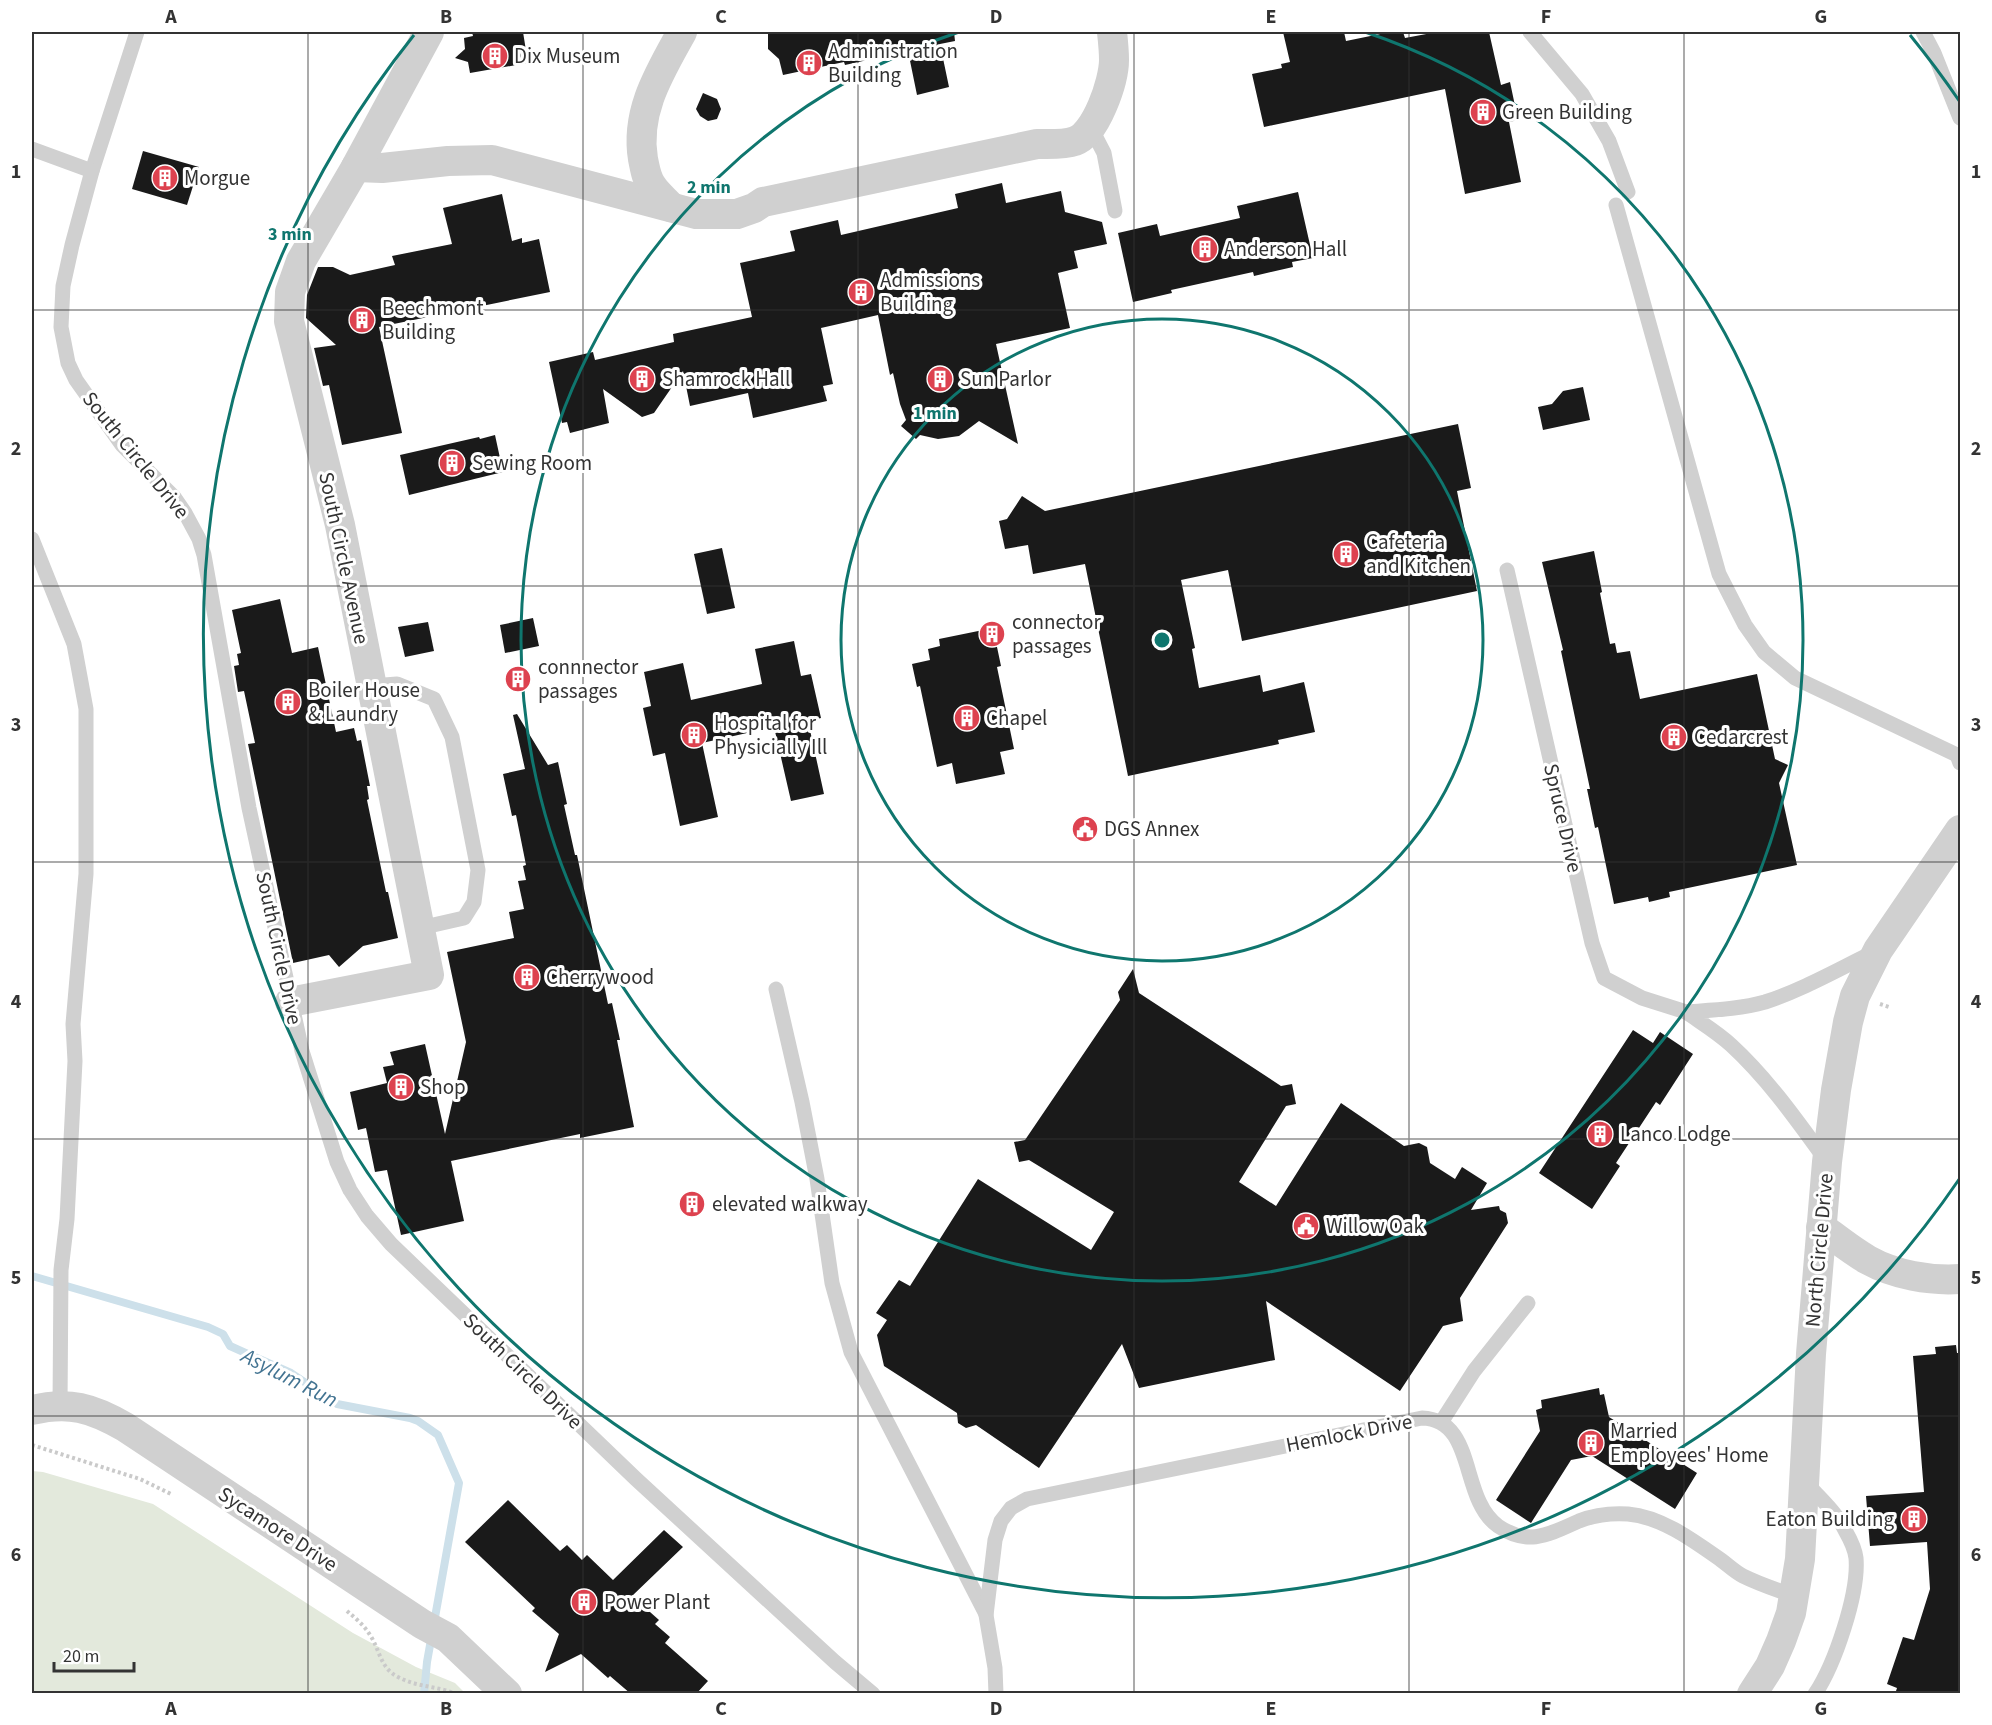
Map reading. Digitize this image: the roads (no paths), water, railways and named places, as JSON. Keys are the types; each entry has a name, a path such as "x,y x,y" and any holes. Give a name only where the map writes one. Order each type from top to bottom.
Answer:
{"street":[{"name":"South Circle Avenue","path":"290,1002 429,975 340,525 289,321 290,292 301,261 356,167 429,32"},
{"path":"671,207 651,186 647,177 642,152 642,132 649,96 682,32"},
{"path":"356,167 382,168 448,161 492,160 696,214 737,213 754,208 763,202 1037,144 1073,142 1086,135 1091,128 1112,78 1114,61 1112,32"},
{"name":"North Circle Drive","path":"1752,1694 1770,1666 1791,1613 1800,1559 1811,1354 1821,1227 1836,1090 1848,1022 1855,996 1878,950 1960,830"},
{"path":"1821,1227 1869,1260 1902,1273 1938,1280 1960,1279"},
{"name":"Sycamore Drive","path":"46,1408 74,1406 88,1409 125,1427 422,1624 448,1638 507,1694"}],"lane":[{"name":"South Circle Drive","path":"137,32 93,171 67,264 61,307 64,345 68,363 88,398 122,444 174,497 202,547 249,808 290,1002 302,1051 337,1162 350,1190 373,1223 399,1252 636,1479 834,1662 873,1694"},
{"path":"1530,32 1582,94 1610,141 1628,192"},
{"path":"1923,32 1934,53 1960,118"},
{"path":"1091,128 1104,153 1115,211"},
{"path":"32,149 93,171"},
{"path":"1616,205 1719,574 1745,625 1764,652 1796,678 1957,755 1960,763"},
{"path":"32,539 74,644 87,709 86,874 73,1024 75,1061 67,1220 61,1270 61,1303 46,1408"},
{"name":"Spruce Drive","path":"1507,570 1592,943 1604,978 1642,998 1686,1012 1730,1044 1760,1074 1827,1161"},
{"path":"372,686 397,684 434,699 452,737 478,870 474,902 464,918 420,928"},
{"name":"Spruce Drive","path":"1686,1012 1763,1002 1797,989 1878,950"},
{"path":"776,989 817,1179 832,1283 851,1352 986,1615"},
{"path":"1442,1421 1474,1371 1528,1303"},
{"name":"Hemlock Drive","path":"996,1694 994,1658 986,1615 994,1540 1000,1521 1011,1508 1027,1499 1422,1418 1442,1421 1452,1431 1459,1442 1478,1501 1491,1520 1512,1533 1533,1537 1558,1532 1590,1518 1613,1514 1637,1515 1681,1534 1742,1576 1794,1596"},
{"path":"1805,1482 1845,1530 1856,1557 1854,1585 1844,1629 1815,1694"}],"waterway":[{"name":"Asylum Run","path":"32,1276 208,1327 223,1334 230,1346 291,1373 337,1404 410,1418 438,1435 459,1483 427,1662 424,1694"}],"place":[{"name":"Dix Museum","path":"495,56"},
{"name":"Administration Building","path":"809,63"},
{"name":"Green Building","path":"1483,112"},
{"name":"Morgue","path":"165,178"},
{"name":"Anderson Hall","path":"1205,249"},
{"name":"Admissions Building","path":"861,292"},
{"name":"Beechmont Building","path":"362,320"},
{"name":"Shamrock Hall","path":"642,379"},
{"name":"Sun Parlor","path":"940,379"},
{"name":"Sewing Room","path":"452,463"},
{"name":"Cafeteria and Kitchen","path":"1346,554"},
{"name":"connector passages","path":"992,634"},
{"name":"connnector passages","path":"518,679"},
{"name":"Boiler House & Laundry","path":"288,702"},
{"name":"Chapel","path":"967,718"},
{"name":"Hospital for Physicially Ill","path":"694,735"},
{"name":"Cedarcrest","path":"1674,737"},
{"name":"DGS Annex","path":"1085,829"},
{"name":"Cherrywood","path":"527,977"},
{"name":"Shop","path":"401,1087"},
{"name":"Lanco Lodge","path":"1600,1134"},
{"name":"elevated walkway","path":"692,1204"},
{"name":"Willow Oak","path":"1306,1226"},
{"name":"Married Employees' Home","path":"1591,1443"},
{"name":"Eaton Building","path":"1914,1519"},
{"name":"Power Plant","path":"584,1602"}]}
